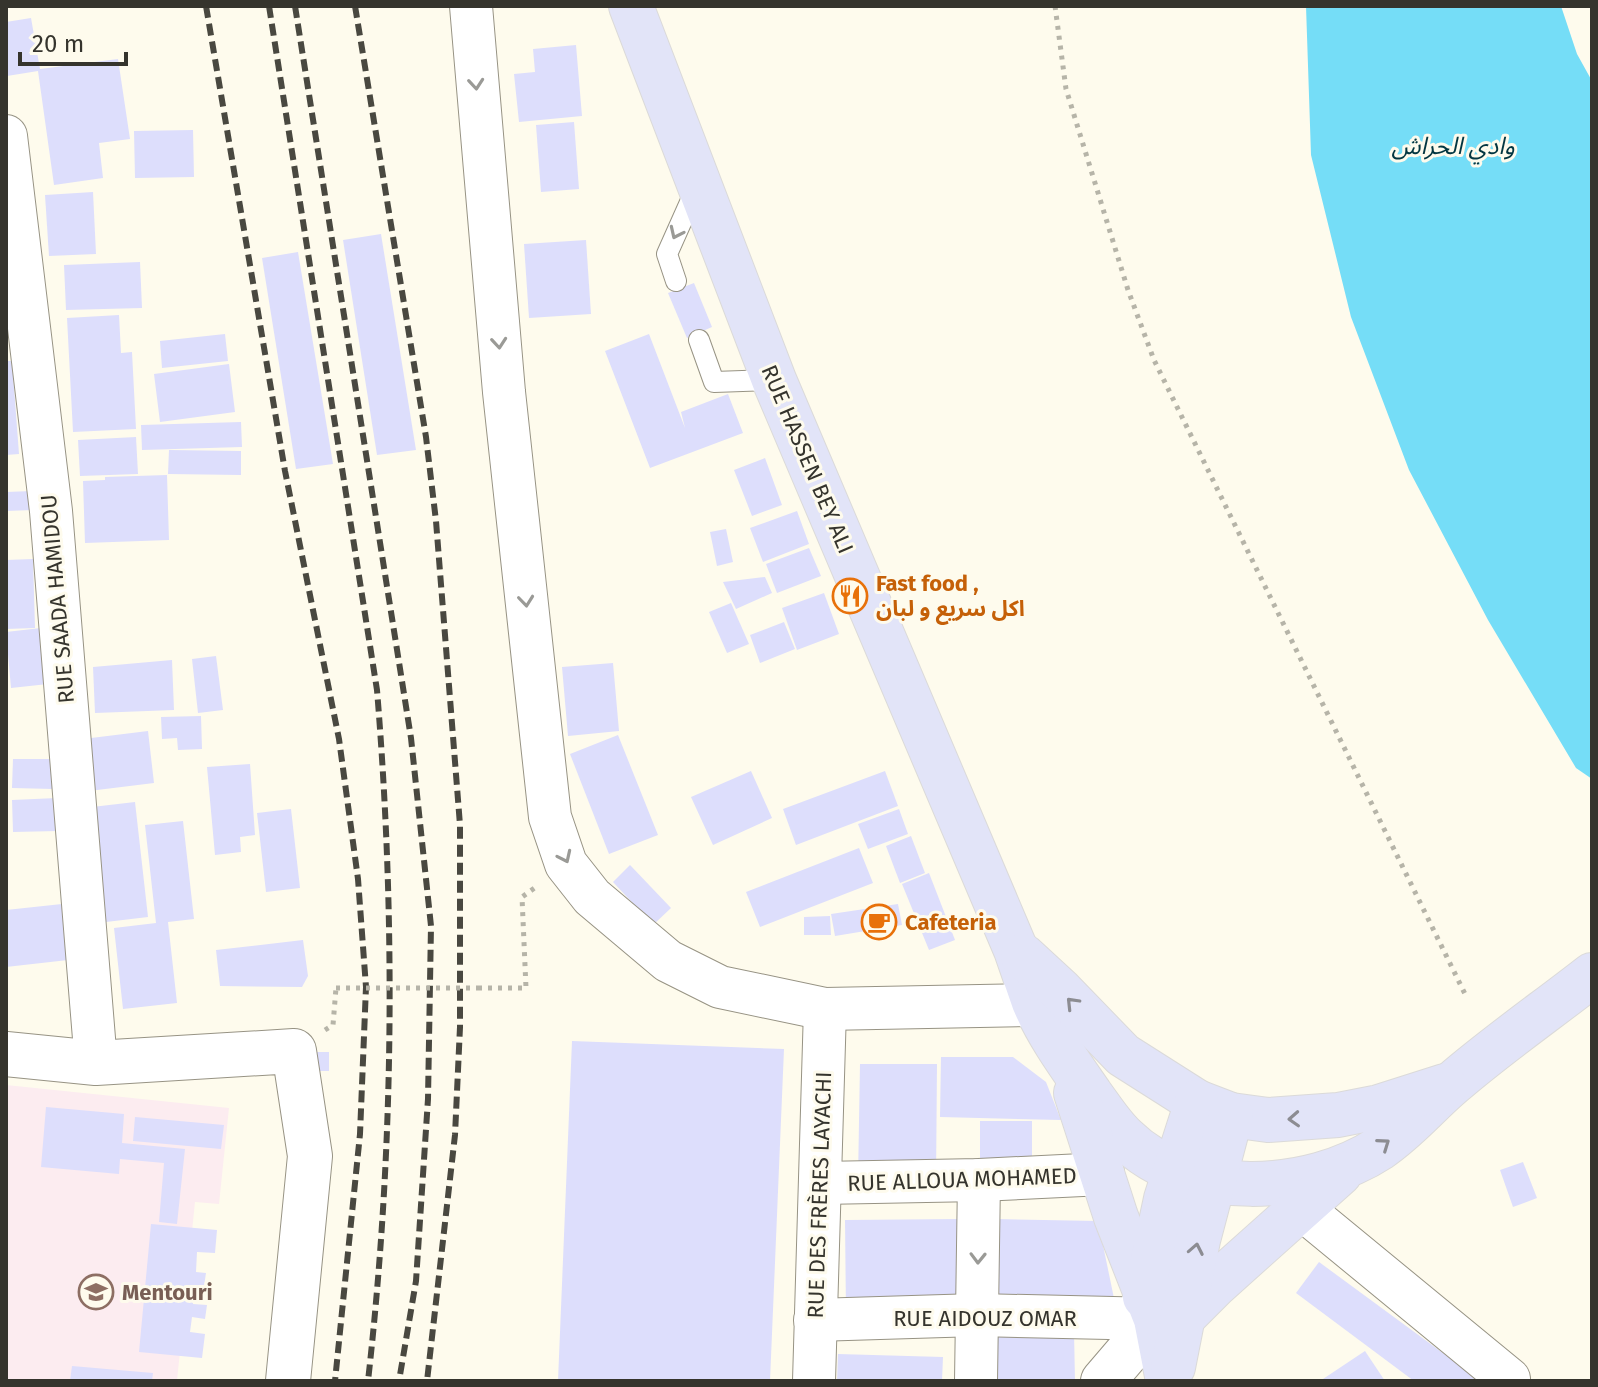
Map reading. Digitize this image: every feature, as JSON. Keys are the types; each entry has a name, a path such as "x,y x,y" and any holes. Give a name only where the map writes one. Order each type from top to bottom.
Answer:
{"main road":[{"name":"RUE HASSEN BEY ALI","path":"631,6 774,380 1016,950 1035,1005 1064,1057"},
{"path":"1016,950 1123,1055 1214,1108 1268,1120 1338,1115 1379,1107 1451,1084"},
{"path":"1064,1057 1125,1139 1147,1156 1193,1174 1259,1185 1304,1180 1348,1166 1380,1148 1413,1124 1451,1084 1592,975"},
{"path":"1064,1057 1103,1174 1161,1311 1169,1381"},
{"path":"1161,1311 1193,1174 1214,1108"},
{"path":"1161,1311 1216,1284 1348,1166"}],"street":[{"path":"471,6 504,392 550,817 566,864 592,897 668,961 720,987 825,1009 1035,1005"},
{"name":"RUE SAADA HAMIDOU","path":"6,136 51,511 96,1063"},
{"name":"RUE DES FRÈRES LAYACHI","path":"814,1381 825,1009"},
{"path":"6,1054 96,1063 294,1051 310,1156 288,1381"},
{"name":"RUE ALLOUA MOHAMED","path":"821,1183 1103,1174"},
{"path":"976,1381 979,1180"},
{"path":"1301,1208 1509,1379"},
{"path":"1103,1381 1161,1311"},
{"name":"RUE AIDOUZ OMAR","path":"815,1320 1161,1311"}],"lane":[{"path":"676,281 667,254 698,186"},
{"path":"699,340 714,382 774,380"}],"path":[{"path":"1055,6 1066,89 1128,290 1154,360 1465,994"},
{"path":"333,1025 336,988 526,988 522,897"}],"shaded area":[{"name":"Mentouri","path":"6,1085 229,1108 219,1204 195,1202 177,1381 6,1381"}],"water":[{"name":"وادي الحراش","path":"1306,6 1561,6 1577,54 1592,81 1592,779 1576,768 1488,620 1409,470 1351,317 1311,155"}],"building":[{"path":"31,18 40,69 118,59 130,139 99,143 103,178 54,185 38,71 7,76 6,71 6,22"},
{"path":"576,45 582,116 519,122 514,74 535,72 533,49"},
{"path":"574,122 579,189 541,192 536,125"},
{"path":"193,130 194,177 135,178 134,131"},
{"path":"93,192 96,254 49,256 45,195"},
{"path":"381,234 416,450 377,455 343,240"},
{"path":"586,240 591,314 529,318 524,244"},
{"path":"298,252 333,464 296,469 262,258"},
{"path":"140,262 142,308 66,310 64,265"},
{"path":"694,283 712,327 687,338 668,293"},
{"path":"119,315 121,353 132,352 136,429 73,432 67,318"},
{"path":"225,334 228,361 162,368 160,341"},
{"path":"649,334 685,428 681,412 728,394 743,433 650,468 605,351"},
{"path":"6,361 12,361 19,454 6,455"},
{"path":"229,364 235,412 160,422 154,374"},
{"path":"241,422 242,447 142,450 141,425"},
{"path":"136,437 138,474 80,476 78,440"},
{"path":"169,450 241,451 241,475 168,474"},
{"path":"765,458 782,505 752,516 734,470"},
{"path":"167,475 169,540 85,543 83,481 105,480 105,477"},
{"path":"32,491 33,510 6,511 6,492"},
{"path":"797,511 809,544 763,562 750,528"},
{"path":"726,529 733,562 717,566 710,532"},
{"path":"809,548 821,576 777,593 766,564"},
{"path":"33,559 35,628 6,629 6,560"},
{"path":"765,577 772,593 736,609 723,582"},
{"path":"824,593 839,634 797,650 782,608"},
{"path":"731,603 749,644 727,653 709,612"},
{"path":"784,622 795,649 760,663 750,635"},
{"path":"41,628 48,684 11,688 6,632"},
{"path":"216,656 223,710 198,713 192,659"},
{"path":"172,660 174,710 95,713 93,667"},
{"path":"613,663 619,731 568,736 562,667"},
{"path":"201,716 202,749 178,750 177,738 162,739 161,717"},
{"path":"148,731 154,783 89,791 83,739"},
{"path":"618,735 658,835 609,854 570,754"},
{"path":"13,759 53,759 53,789 12,788"},
{"path":"250,764 255,835 240,837 241,852 215,855 207,767"},
{"path":"751,771 772,818 713,845 691,797"},
{"path":"885,771 898,806 796,845 783,809"},
{"path":"57,798 58,831 13,832 12,800"},
{"path":"135,802 148,917 106,922 92,807"},
{"path":"291,809 300,888 266,892 257,813"},
{"path":"899,809 908,834 868,849 858,824"},
{"path":"183,821 194,919 168,922 177,1003 123,1009 114,928 156,923 145,825"},
{"path":"911,836 925,873 900,883 886,846"},
{"path":"859,848 873,883 760,927 746,892"},
{"path":"630,865 671,908 653,925 613,882"},
{"path":"929,873 955,940 929,950 902,884"},
{"path":"62,904 68,960 6,967 6,910"},
{"path":"898,904 902,925 835,936 831,914"},
{"path":"830,916 831,935 804,935 804,917"},
{"path":"303,940 308,976 302,987 220,986 216,950"},
{"path":"572,1041 784,1049 770,1381 558,1381"},
{"path":"312,1052 329,1052 329,1071 311,1071"},
{"path":"941,1057 1013,1057 1046,1082 1061,1120 940,1117"},
{"path":"860,1064 937,1064 936,1181 858,1180"},
{"path":"46,1107 124,1114 122,1143 185,1149 177,1224 159,1222 164,1163 120,1159 119,1174 41,1167"},
{"path":"135,1117 224,1125 221,1149 133,1141"},
{"path":"980,1121 1032,1121 1032,1174 980,1174"},
{"path":"1523,1162 1537,1198 1513,1207 1500,1170"},
{"path":"960,1219 961,1313 846,1314 845,1220"},
{"path":"996,1219 1098,1221 1116,1308 995,1306"},
{"path":"151,1224 217,1230 215,1253 197,1252 196,1272 206,1273 204,1286 194,1286 193,1304 207,1305 205,1319 192,1317 190,1332 205,1334 202,1358 139,1352"},
{"path":"1319,1262 1481,1381 1414,1381 1296,1293"},
{"path":"1074,1332 1075,1381 994,1381 992,1336"},
{"path":"1365,1351 1385,1381 1320,1381"},
{"path":"838,1354 943,1357 942,1381 837,1381"},
{"path":"72,1366 153,1373 152,1381 70,1381"}],"railway":[{"path":"206,6 285,471 339,739 358,879 366,987 360,1134 335,1381"},
{"path":"269,6 377,690 387,863 389,1036 383,1208 368,1381"},
{"path":"295,6 411,738 431,926 428,1099 416,1281 399,1381"},
{"path":"355,6 426,437 436,521 460,825 460,1027 455,1135 427,1381"}],"place":[{"name":"Fast food , اكل سريع و لبان","path":"850,596"},
{"name":"Cafeteria","path":"879,922"},
{"name":"Mentouri","path":"96,1292"}]}
